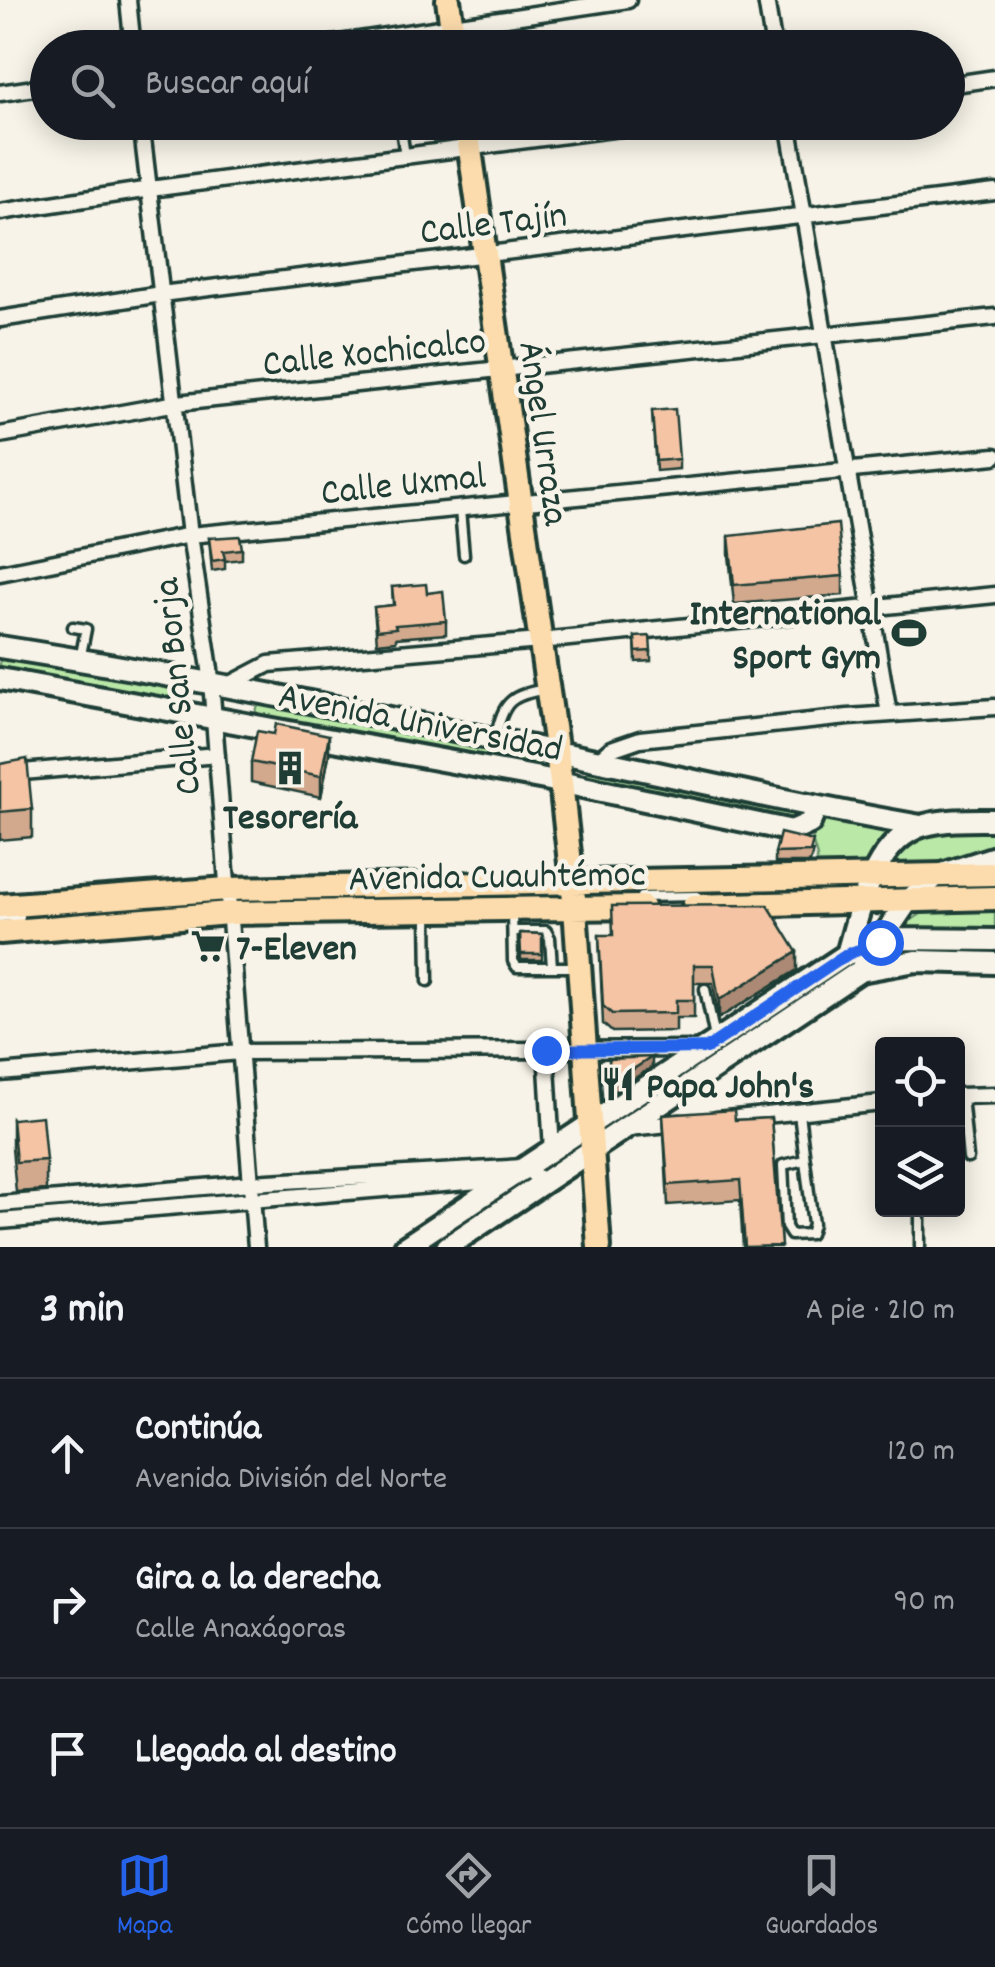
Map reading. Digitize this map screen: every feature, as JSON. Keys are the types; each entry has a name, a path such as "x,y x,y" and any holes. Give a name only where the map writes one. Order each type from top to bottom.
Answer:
{"main road":[{"path":"448,0 452,30"},
{"name":"Ángel Urraza","path":"469,140 561,782"},
{"name":"Avenida Universidad","path":"0,647 598,760 816,808 921,826 952,820 995,820"},
{"name":"Avenida Universidad","path":"0,679 561,782 792,831 810,823 816,808"},
{"path":"561,782 579,895 579,967 600,1247"},
{"path":"854,962 868,889 899,839 921,826"},
{"path":"446,1247 626,1128 854,962 880,942 907,902 930,880 995,857"},
{"name":"Avenida Cuauhtémoc","path":"0,906 868,889 995,874"},
{"name":"Avenida Cuauhtémoc","path":"868,889 907,902 995,898"},
{"name":"Avenida Cuauhtémoc","path":"0,932 228,900 426,908 512,920 579,895"},
{"path":"880,942 915,938 995,940"},
{"path":"405,1247 712,1045 854,962 995,962"}],"street":[{"path":"128,0 130,30"},
{"path":"486,30 628,0"},
{"path":"766,0 771,30"},
{"path":"965,82 995,78"},
{"path":"0,93 30,89"},
{"name":"Calle San Borja","path":"143,140 190,535 219,686 214,717 256,1247"},
{"path":"0,212 531,140"},
{"path":"791,140 889,714"},
{"name":"Calle Tajín","path":"0,319 160,294 995,192"},
{"name":"Calle Xochicalco","path":"0,434 177,403 995,317"},
{"name":"Calle Uxmal","path":"0,573 190,535 995,456"},
{"path":"219,686 269,664 995,594"},
{"path":"598,760 611,750 640,739 995,707"},
{"path":"0,774 217,755"},
{"path":"0,1073 240,1052 585,1050 712,1045"},
{"path":"546,1050 552,1150"},
{"path":"965,1096 995,1095"},
{"path":"626,1128 875,1105"},
{"path":"0,1220 253,1200 516,1173"},
{"path":"0,1204 251,1183 516,1173 537,1189"},
{"path":"24,1202 26,1218"}],"lane":[{"path":"403,140 405,156"},
{"path":"460,510 464,555"},
{"path":"73,626 86,629 80,660"},
{"path":"495,740 502,710 518,694 548,689"},
{"path":"930,880 995,884"},
{"path":"57,913 228,900"},
{"path":"426,908 428,981"},
{"path":"0,918 38,914"},
{"path":"552,966 546,931 512,920 513,961 517,967 579,967"},
{"path":"705,989 712,1045"},
{"path":"798,1112 813,1224 810,1234 791,1235 786,1227 783,1165 804,1160"},
{"path":"964,1127 968,1158"},
{"path":"920,1217 920,1247"}],"green space":[{"path":"0,658 173,689 171,698 0,669"},
{"path":"259,703 539,760 540,772 255,714"},
{"path":"591,770 802,814 796,822 580,778"},
{"path":"821,820 896,827 872,851 861,871 816,870 812,840"},
{"path":"995,831 995,848 928,872 888,871 897,856 920,838"},
{"path":"995,908 995,929 898,929 927,910"}],"building":[{"path":"675,409 679,459 656,461 652,411"},
{"path":"838,524 843,576 734,585 729,536"},
{"path":"240,536 242,549 223,551 225,559 212,561 209,538"},
{"path":"426,584 427,593 443,591 446,621 377,630 374,607 394,605 392,587"},
{"path":"650,636 651,651 636,652 635,637"},
{"path":"276,724 329,735 321,776 251,762 257,731 274,734"},
{"path":"27,759 32,809 0,812 0,764"},
{"path":"780,833 813,841 810,852 775,853"},
{"path":"768,905 797,952 719,1000 713,965 694,965 694,1000 676,1000 676,1013 612,1014 603,1006 599,935 613,935 612,906"},
{"path":"520,933 542,934 542,954 521,954"},
{"path":"652,1057 610,1084 609,1059"},
{"path":"734,1110 735,1120 771,1118 781,1246 745,1247 740,1180 668,1185 663,1115"},
{"path":"42,1116 46,1160 16,1162 12,1119"}],"place":[{"name":"International Sport Gym","path":"909,633"},
{"name":"Tesorería","path":"290,768"},
{"name":"7-Eleven","path":"208,946"},
{"name":"Papa John's","path":"618,1084"}],"route":[{"path":"546,1050 707,1048 848,954 880,942"}]}
